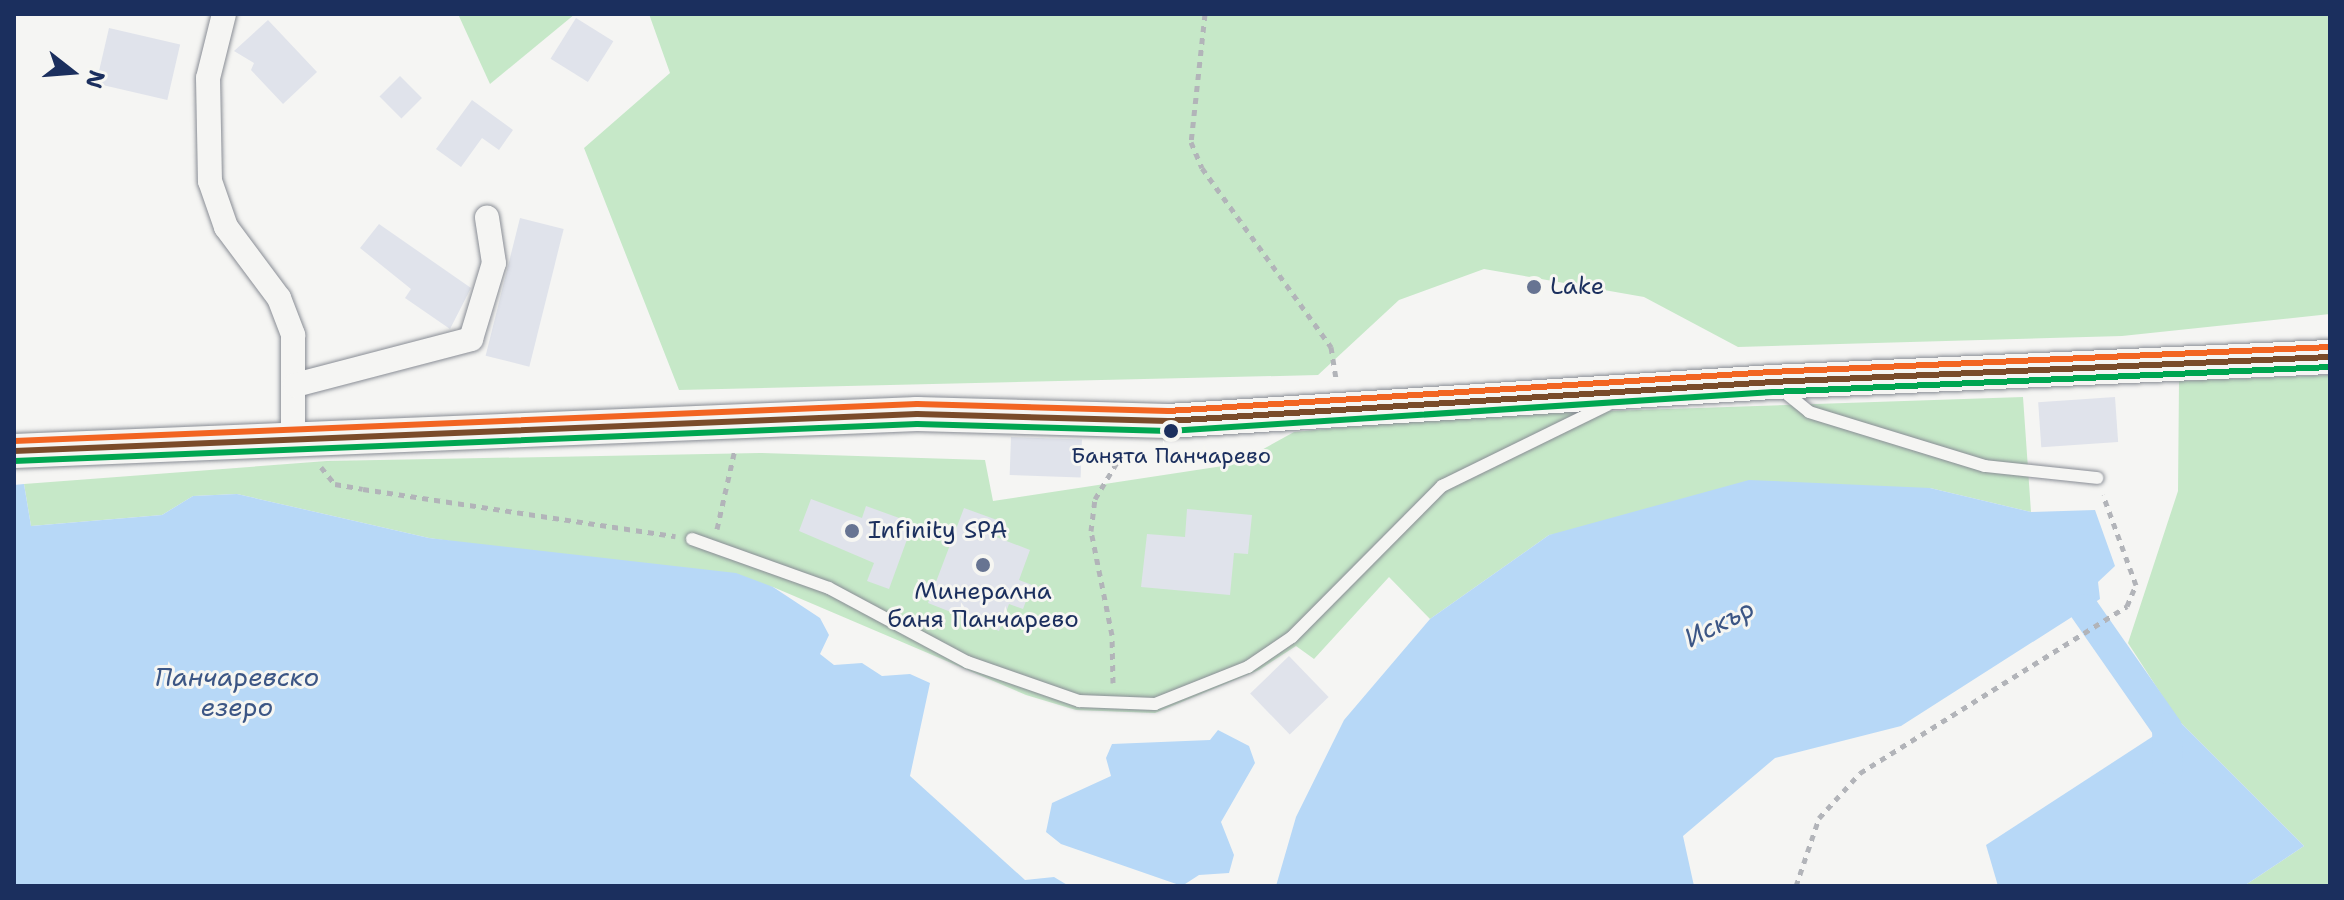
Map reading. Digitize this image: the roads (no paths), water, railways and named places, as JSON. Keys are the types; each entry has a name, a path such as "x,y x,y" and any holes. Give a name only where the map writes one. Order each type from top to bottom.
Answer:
{"main road":[{"path":"14,451 306,442 917,414 1142,421 1639,389 2330,357"}],"street":[{"path":"224,14 208,78 210,181 226,227 279,298 293,335 295,385 306,442"},
{"path":"295,385 471,339 494,263 487,218"}],"lane":[{"path":"1772,382 1809,412 1985,466 2097,478"},
{"path":"692,539 829,588 967,662 1079,701 1155,704 1248,667 1361,574 1442,486 1639,389"}],"water":[{"name":"Искър","path":"1749,480 1930,488 2031,512 2095,510 2115,566 2098,582 2100,599 1901,726 1775,758 1683,836 1694,886 1276,886 1296,817 1344,720 1430,619 1549,535"},
{"name":"Панчаревско езеро","path":"24,484 31,526 162,515 193,496 237,494 429,538 736,573 773,587 820,618 829,635 820,654 834,665 862,663 882,676 910,674 930,683 910,776 1025,880 1054,877 1069,886 14,886 14,485"},
{"path":"2178,720 2304,846 2244,886 1998,886 1986,845"},
{"path":"1218,730 1249,746 1255,763 1221,822 1234,855 1229,873 1199,875 1182,886 1061,844 1046,832 1052,803 1111,776 1106,758 1112,744 1210,740"}],"waterway":[{"path":"2084,609 2167,728 2168,769"}],"place":[{"name":"Lake","path":"1534,287"},
{"name":"Банята Панчарево","path":"1171,431"},
{"name":"Infinity SPA","path":"852,531"},
{"name":"Минерална баня Панчарево","path":"983,565"}]}
